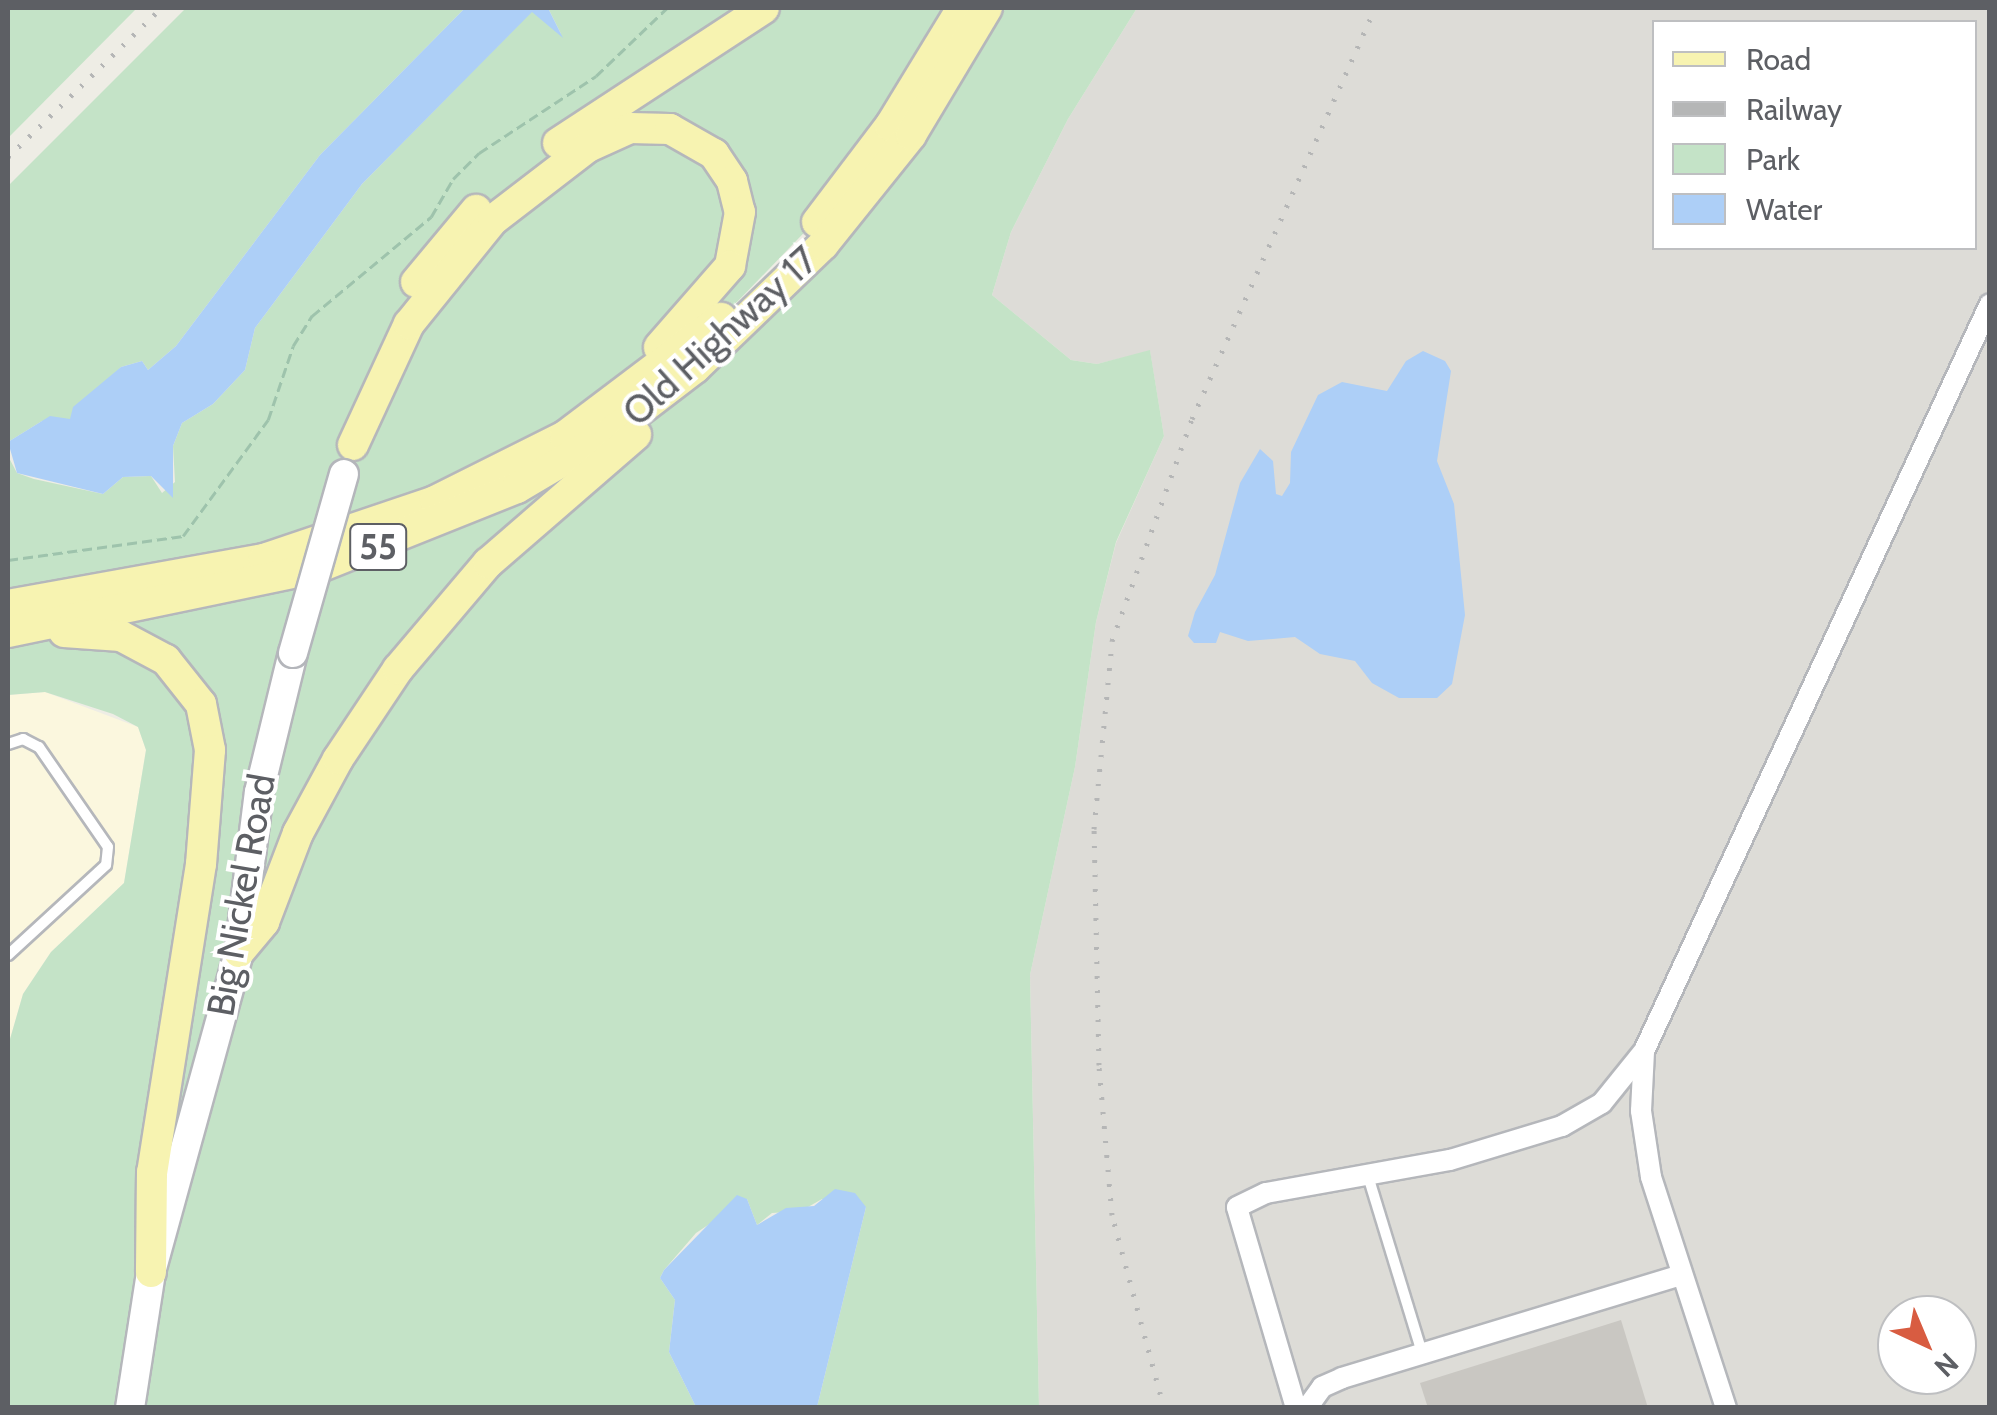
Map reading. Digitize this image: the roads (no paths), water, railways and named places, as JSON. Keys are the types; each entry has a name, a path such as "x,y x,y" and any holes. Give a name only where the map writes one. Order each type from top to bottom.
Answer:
{"main road":[{"path":"348,459 363,380 393,315 486,198 552,146 764,8"},
{"name":"Old Highway 17","path":"12,622 264,559 354,532 482,479 601,410 702,335 800,240 890,126 962,8"},
{"name":"Old Highway 17","path":"12,622 279,578 391,542 559,464 696,368 774,296 872,188 987,8"},
{"path":"348,459 409,324 493,220 588,147 630,128 670,129 714,154 732,181 740,212 736,247 705,300 630,372 601,410"},
{"path":"239,952 264,922 298,833 338,759 398,669 488,563 678,400 696,368"},
{"name":"Big Nickel Road","path":"130,1408 152,1272 239,952 260,792 348,459"},
{"path":"12,622 94,632 148,647 183,678 201,704 210,775 201,864 152,1172 152,1272"}],"street":[{"path":"1296,1408 1237,1207 1266,1194 1368,1176 1562,1126 1602,1103 1644,1050 1990,304"},
{"path":"1644,1050 1644,1142 1680,1275 1726,1408"},
{"path":"1307,1408 1332,1382 1680,1275"}],"lane":[{"path":"8,744 24,739 39,747 108,847 106,864 8,955"},
{"path":"1368,1176 1422,1354"}],"water":[{"path":"465,8 548,8 563,38 532,12 362,184 255,328 245,370 213,404 182,423 173,446 173,498 151,476 123,477 103,494 17,473 8,442 50,416 70,419 73,407 121,367 142,361 148,370 176,346 320,155"},
{"path":"1423,351 1445,361 1451,371 1437,461 1454,504 1465,615 1452,684 1437,698 1399,698 1372,683 1355,661 1320,654 1295,637 1248,641 1220,632 1216,643 1194,643 1188,636 1195,612 1215,575 1240,483 1260,449 1273,461 1276,494 1282,496 1290,483 1291,452 1318,395 1342,382 1387,391 1406,361"},
{"path":"835,1189 855,1193 866,1207 817,1407 696,1407 669,1352 675,1300 660,1278 664,1270 737,1195 747,1199 757,1225 786,1208 814,1206"}],"railway":[{"path":"8,157 161,8"},
{"path":"1164,1408 1112,1215 1099,1065 1094,829 1112,641 1192,419 1375,8"}]}
